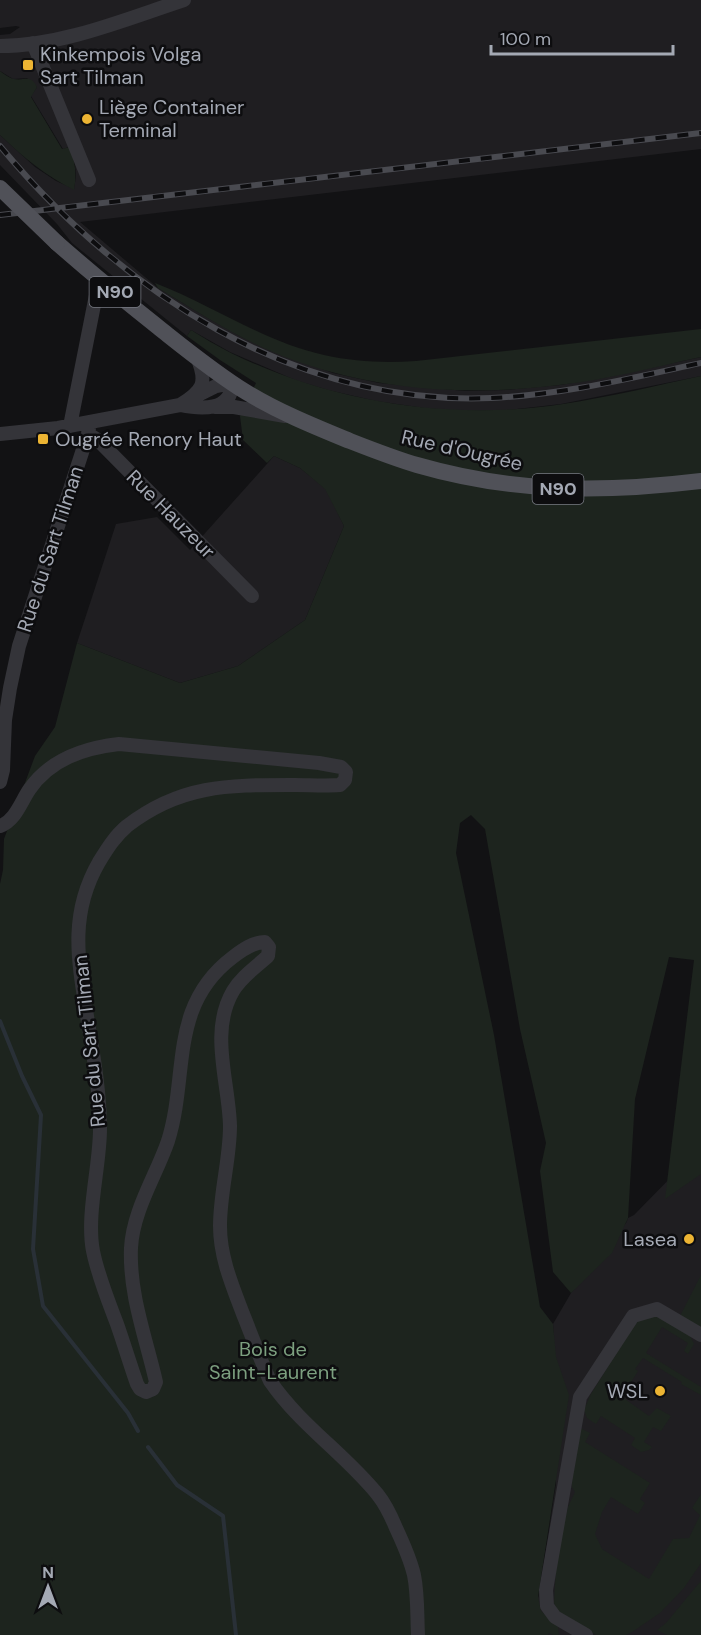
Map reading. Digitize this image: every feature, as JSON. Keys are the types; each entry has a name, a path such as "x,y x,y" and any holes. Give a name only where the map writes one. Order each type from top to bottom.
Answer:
{"main road":[{"name":"N90","path":"0,189 80,264 232,383"},
{"name":"Rue d'Ougrée","path":"232,383 293,417 350,441 416,465 476,479 536,487 595,490 701,482"}],"street":[{"path":"0,46 33,43 82,33 184,0"},
{"path":"33,43 89,180"},
{"path":"70,426 96,295"},
{"path":"196,396 204,376 197,357"},
{"path":"210,407 227,401 232,390 232,383"},
{"name":"Rue d'Ougrée","path":"0,434 70,426 89,428 180,405 216,386 232,383"},
{"name":"Rue d'Ougrée","path":"180,405 194,408 234,408 293,417"},
{"name":"Rue Hauzeur","path":"89,428 98,440 252,596"},
{"name":"Rue du Sart Tilman","path":"0,782 6,713 19,646 89,428"},
{"name":"Rue du Sart Tilman","path":"0,826 9,821 30,788 43,773 62,759 101,746 119,744 319,763 341,767 346,772 345,780 340,784 233,786 207,789 177,797 126,827 106,850 95,870 82,908 78,939 78,960 99,1108 100,1131 92,1248 99,1276 137,1384 146,1392 153,1389 156,1382 132,1280 131,1245 135,1226 167,1141 177,1100 183,1041 191,1012 212,975 239,952 257,942 265,942 269,947 268,956 243,977 233,990 222,1019 222,1050 230,1115 230,1133 221,1204 220,1226 223,1255 227,1273 270,1382 297,1415 379,1496 388,1511 409,1557 414,1577 418,1635"},
{"path":"586,1635 555,1617 547,1606 546,1590 580,1397 633,1316 657,1309 701,1335"}],"shaded area":[{"path":"0,0 701,0 701,149 80,222 158,288 201,314 272,351 333,373 379,383 465,391 506,390 560,385 701,357 701,376 561,404 507,410 464,411 424,408 376,401 295,380 230,352 191,330 187,336 72,243 57,224 0,165 0,135 35,167 56,181 74,189 75,162 69,147 63,149 31,96 37,87 27,78 13,79 0,71 0,35 10,34 20,27 0,28"},
{"path":"274,456 300,468 326,489 344,526 305,620 238,666 180,683 77,643 116,524 157,517 190,550"},
{"path":"683,1165 701,1167 701,1635 523,1635 539,1595 556,1484 546,1360 554,1340 553,1324 571,1293 628,1218 634,1215"}],"green space":[{"path":"0,71 12,78 30,79 37,87 31,97 62,149 70,147 75,168 74,190 35,166 0,135"},
{"path":"155,283 281,341 324,355 347,359 381,362 416,361 701,329 701,357 612,377 523,389 450,390 414,387 342,375 273,352 215,322 158,288"},
{"name":"Bois de Saint-Laurent","path":"191,330 231,353 310,384 351,396 435,409 520,409 563,404 701,376 701,1174 665,1199 694,960 669,957 635,1099 628,1218 612,1253 571,1293 553,1272 540,1171 546,1143 520,1029 485,829 471,815 460,823 456,853 494,1035 540,1307 553,1324 556,1357 569,1395 538,1597 541,1611 558,1627 559,1635 549,1633 548,1635 0,1635 0,884 4,839 35,756 55,727 77,643 180,683 238,666 305,620 344,526 325,489 300,468 274,456 267,463 243,440 240,416 256,383 187,336"},
{"path":"701,1275 701,1329 680,1316"},
{"path":"658,1316 690,1336 694,1344 688,1354 684,1351 688,1343 662,1327 646,1353 701,1387 701,1395 643,1358 635,1369 638,1371 622,1397 649,1416 657,1408 671,1416 661,1431 653,1427 644,1442 652,1447 641,1452 631,1445 635,1438 601,1416 596,1424 587,1418 584,1410 591,1394 636,1322 641,1318"},
{"path":"582,1429 590,1433 585,1442 650,1483 640,1499 645,1503 638,1514 611,1497 602,1512 595,1534 602,1549 649,1579 673,1539 689,1538 700,1515 692,1508 701,1494 701,1563 684,1588 660,1613 626,1635 596,1635 558,1613 554,1603 560,1537 568,1507 575,1492 571,1480 578,1431"},
{"path":"700,1582 701,1635 667,1635 657,1630 666,1623"}],"waterway":[{"path":"0,1021 22,1076 41,1115 33,1249 43,1306 128,1413 138,1431"},
{"path":"148,1447 177,1485 223,1516 236,1635"}],"railway":[{"path":"0,215 701,133"},
{"path":"0,146 48,199 100,248 157,292 217,330 281,360 348,383 418,395 491,398 570,390 701,363"}],"place":[{"name":"Kinkempois Volga Sart Tilman","path":"28,65"},
{"name":"Liège Container Terminal","path":"87,119"},
{"name":"Ougrée Renory Haut","path":"43,439"},
{"name":"Lasea","path":"689,1239"},
{"name":"WSL","path":"660,1391"}]}
